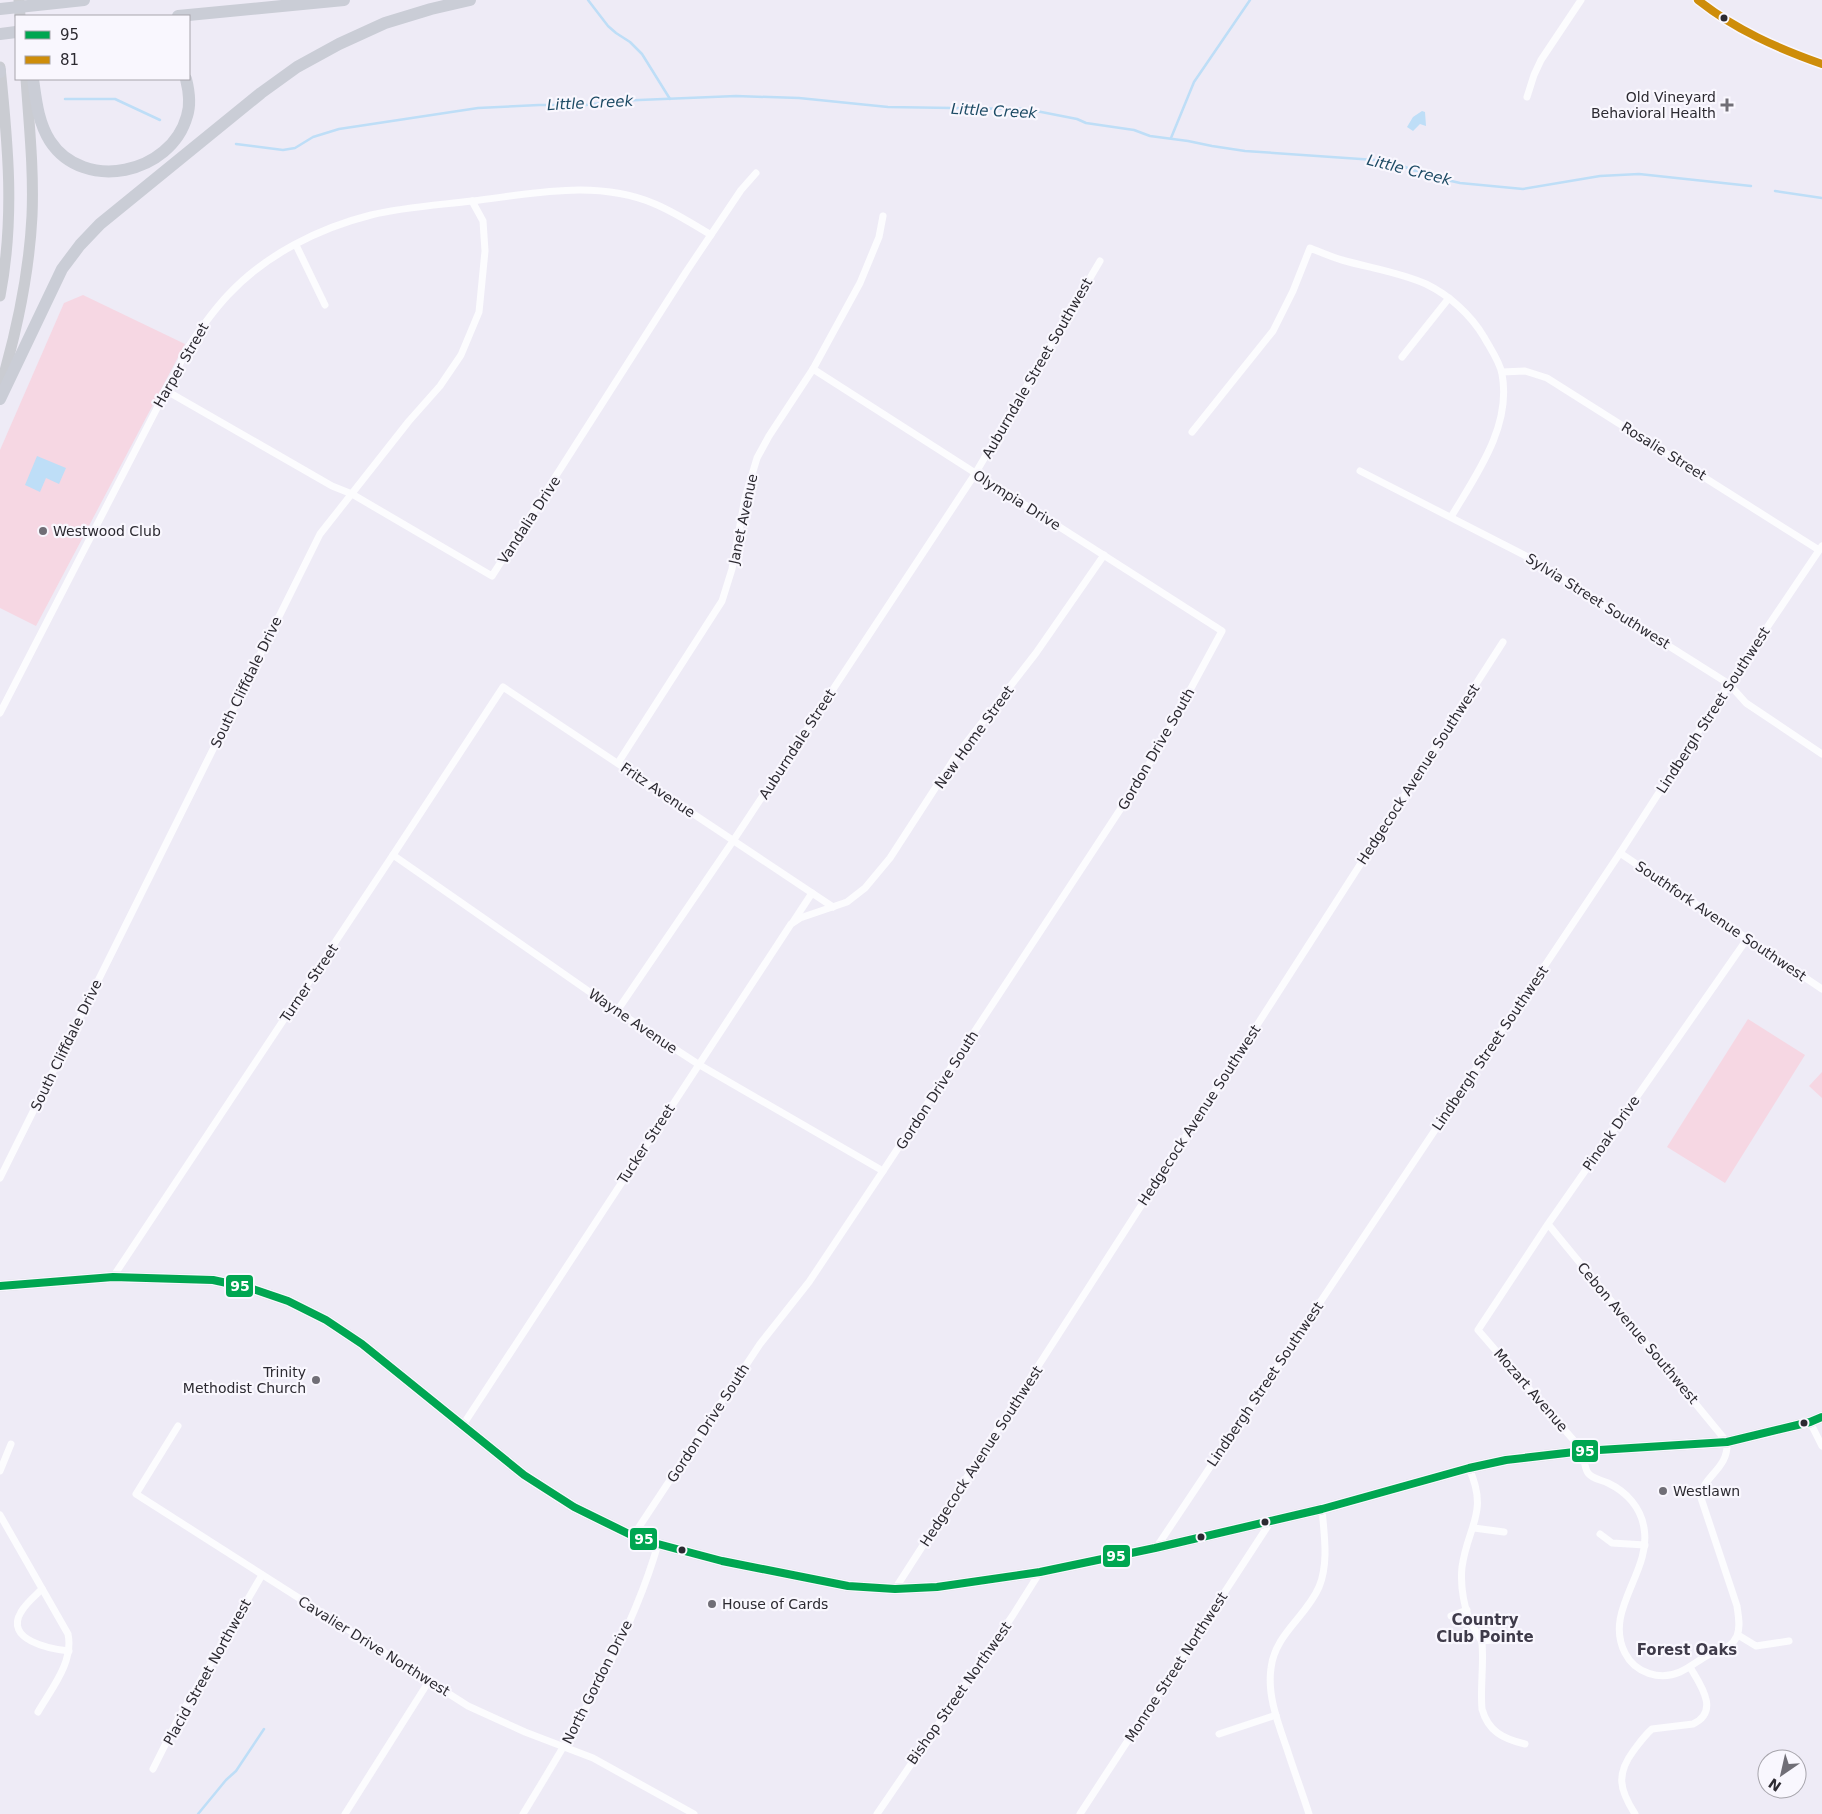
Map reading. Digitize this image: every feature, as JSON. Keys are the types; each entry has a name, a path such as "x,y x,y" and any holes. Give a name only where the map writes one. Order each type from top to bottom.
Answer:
{"highway":[{"path":"0,9 84,0"},
{"path":"188,15 344,0"},
{"path":"0,399 62,269 80,245 100,224 261,93 297,67 339,44 385,23 470,0"},
{"path":"0,34 15,32"},
{"path":"33,80 39,118 54,147 75,165 92,171 112,172 146,162 173,142 187,116 189,96 186,80"}],"main road":[{"path":"19,0 20,15"},
{"path":"0,67 10,188 7,246 0,296"},
{"path":"0,388 18,322 30,248 32,180 26,80"},
{"path":"0,1286 113,1277 213,1280 250,1288 288,1301 326,1320 362,1344 524,1475 574,1507 633,1536 658,1544 718,1560 848,1586 896,1589 937,1587 1040,1572 1272,1521 1506,1460 1583,1451 1727,1442 1810,1422 1822,1417"}],"street":[{"path":"1527,97 1541,60 1581,0"},
{"path":"1698,0 1723,19 1763,42 1822,64"},
{"name":"Vandalia Drive","path":"165,390 332,486 352,494 492,576 711,235 741,190 756,173"},
{"name":"Harper Street","path":"0,713 189,346 208,318 229,293 279,254 336,226 371,215 408,208 546,190 618,192 654,203 711,235"},
{"name":"South Cliffdale Drive","path":"0,1178 320,534 409,421 440,386 461,356 479,312 485,251 483,221 472,201"},
{"name":"Janet Avenue","path":"618,763 722,601 732,568 745,498 755,465 769,436 813,369 860,283 879,236 883,216"},
{"path":"296,245 325,305"},
{"path":"1192,432 1273,331 1293,292 1310,248 1341,260 1405,276 1449,298 1478,326 1502,372 1504,388 1502,412 1497,431 1481,467 1451,517"},
{"name":"Auburndale Street Southwest","path":"975,474 1100,261"},
{"path":"1402,357 1449,298"},
{"name":"Olympia Drive","path":"813,369 1222,631"},
{"name":"Rosalie Street","path":"1502,372 1525,371 1547,378 1821,548"},
{"name":"Sylvia Street Southwest","path":"1360,470 1528,557 1729,684 1746,703 1822,754"},
{"name":"Auburndale Street","path":"617,1011 733,841 975,474"},
{"name":"Lindbergh Street Southwest","path":"1156,1548 1620,854 1729,684 1821,548"},
{"name":"New Home Street","path":"833,907 847,902 865,888 890,858 956,756 1036,653 1104,554"},
{"name":"Gordon Drive South","path":"633,1536 760,1344 809,1282 884,1171 1133,790 1157,751 1222,631"},
{"name":"Hedgecock Avenue Southwest","path":"896,1589 1503,642"},
{"name":"Fritz Avenue","path":"503,686 812,893"},
{"name":"Turner Street","path":"113,1277 503,686"},
{"name":"Southfork Avenue Southwest","path":"1620,854 1822,989"},
{"name":"Wayne Avenue","path":"393,855 617,1011 698,1064 884,1171"},
{"path":"812,893 833,907"},
{"name":"Tucker Street","path":"463,1425 698,1064 812,893"},
{"path":"791,924 800,918 833,907"},
{"name":"Pinoak Drive","path":"1478,1330 1548,1224 1748,939"},
{"name":"Cebon Avenue Southwest","path":"1548,1224 1727,1442"},
{"name":"Mozart Avenue","path":"1478,1330 1583,1451"},
{"path":"1810,1422 1822,1446"},
{"name":"Cavalier Drive Northwest","path":"178,1426 136,1494 468,1706 593,1758 694,1814"},
{"path":"1583,1451 1585,1467 1589,1474 1619,1489 1637,1507 1644,1525 1644,1553 1622,1608 1620,1620 1620,1635 1625,1653 1638,1669 1654,1675 1675,1674 1711,1653 1727,1648 1738,1635 1739,1618 1737,1606 1700,1498 1704,1486 1727,1455 1727,1442"},
{"path":"0,1471 11,1444"},
{"path":"1470,1468 1478,1491 1478,1508 1462,1568 1463,1594 1472,1626 1482,1641 1480,1692 1484,1717 1493,1730 1512,1741 1524,1744"},
{"path":"1309,1814 1276,1715 1270,1679 1271,1667 1279,1643 1310,1603 1323,1577 1325,1552 1322,1508"},
{"path":"0,1516 68,1634 69,1651 63,1668 38,1712"},
{"name":"Monroe Street Northwest","path":"1080,1814 1272,1521"},
{"path":"1474,1528 1504,1532"},
{"path":"1600,1534 1612,1543 1645,1545"},
{"name":"North Gordon Drive","path":"523,1814 586,1710 626,1629 651,1569 658,1544"},
{"name":"Bishop Street Northwest","path":"877,1814 1013,1615 1040,1572"},
{"name":"Placid Street Northwest","path":"153,1769 177,1721 262,1575"},
{"path":"42,1589 20,1612 18,1628 25,1639 69,1651"},
{"path":"1451,1616 1467,1610"},
{"path":"1738,1635 1756,1646 1789,1641"},
{"path":"1482,1641 1521,1637"},
{"path":"1635,1814 1627,1802 1621,1782 1621,1773 1625,1761 1652,1729 1693,1724 1705,1712 1707,1700 1705,1692 1690,1666"},
{"path":"345,1814 429,1681"},
{"path":"1220,1734 1276,1715"}],"shaded area":[{"name":"Westwood Club","path":"83,295 185,344 36,626 0,608 0,450 64,303"},
{"path":"1748,1019 1805,1055 1725,1183 1667,1147"},
{"path":"1822,1072 1822,1098 1809,1086"}],"water":[{"path":"1422,111 1425,112 1426,126 1420,124 1413,131 1407,127 1413,117"},
{"path":"37,456 66,468 59,484 46,478 40,492 25,485"}],"waterway":[{"path":"588,0 608,26 630,42 642,54 670,99"},
{"path":"1171,138 1194,82 1250,0"},
{"name":"Little Creek","path":"236,144 283,150 295,148 313,137 339,129 478,108 586,105 615,101 736,96 799,98 888,107 1026,109 1077,119 1086,123 1134,130 1150,136 1212,146 1245,151 1375,160 1397,164 1429,176 1460,183 1523,189 1600,176 1639,174 1751,186"},
{"name":"Little Creek","path":"65,99 115,99 160,120"},
{"name":"Little Creek","path":"1775,191 1822,198"},
{"path":"198,1814 226,1780 236,1771 264,1729"}],"transit line":[{"name":"81","path":"1698,0 1712,11 1757,37 1822,64"},
{"name":"95","path":"0,1286 113,1277 213,1280 250,1288 288,1301 326,1320 362,1344 524,1475 574,1507 633,1536 658,1544 722,1561 848,1586 895,1589 937,1587 1040,1572 1155,1548 1322,1509 1469,1468 1506,1460 1583,1451 1727,1442 1810,1422 1822,1417"}],"place":[{"name":"Old Vineyard Behavioral Health","path":"1727,105"},
{"name":"Westwood Club","path":"43,531"},
{"name":"Trinity Methodist Church","path":"316,1380"},
{"name":"Westlawn","path":"1663,1491"},
{"name":"House of Cards","path":"712,1604"}],"district":[{"name":"Country Club Pointe","path":"1485,1628"},
{"name":"Forest Oaks","path":"1687,1650"}]}
